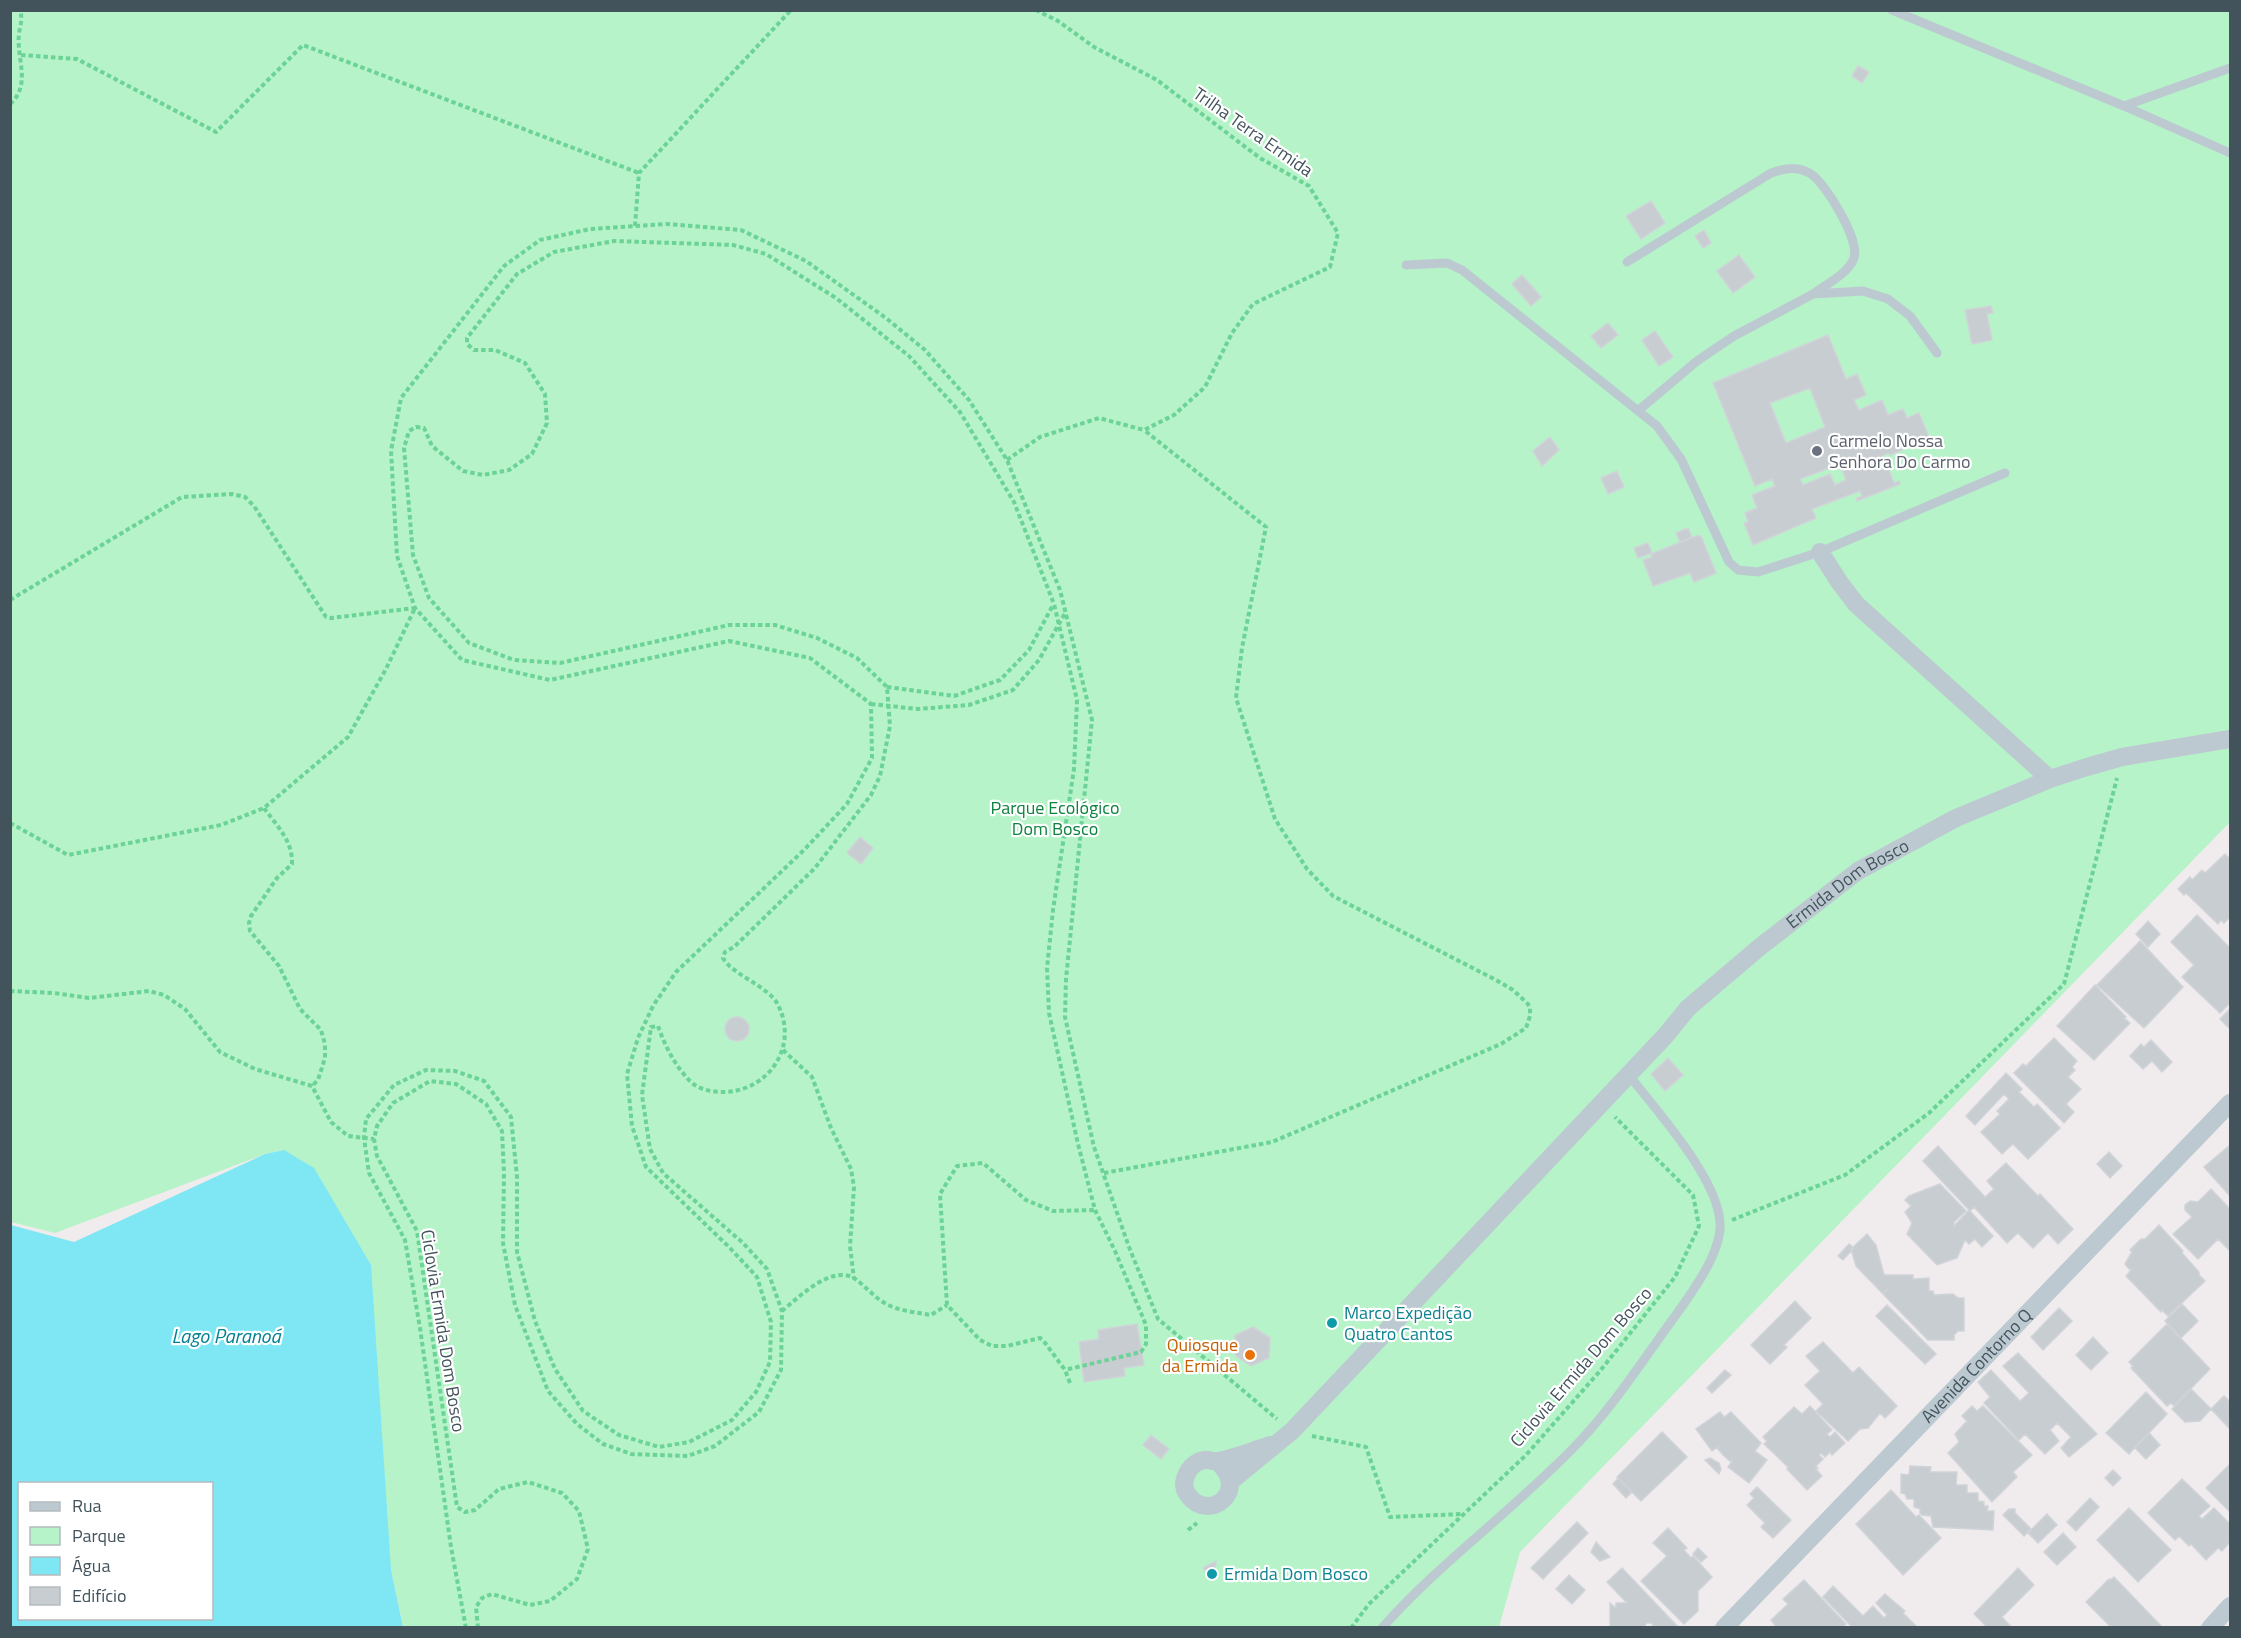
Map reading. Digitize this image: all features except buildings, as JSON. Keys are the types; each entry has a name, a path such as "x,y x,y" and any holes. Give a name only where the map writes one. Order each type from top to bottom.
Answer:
{"street":[{"path":"1820,552 1839,583 1856,604 2050,779"},
{"name":"Ermida Dom Bosco","path":"1231,1481 1285,1437 1545,1163 1688,1008 1761,946 1858,871 1956,819 2050,779 2123,765 2230,739"},
{"name":"Avenida Contorno Q","path":"1724,1628 2230,1103"},
{"path":"1216,1461 1227,1469 1231,1481 1228,1494 1219,1504 1206,1507 1193,1502 1185,1491 1185,1478 1191,1466 1203,1460 1216,1461 1285,1437"},
{"path":"2210,1628 2230,1606"}],"lane":[{"path":"1892,10 2124,106 2230,153"},
{"path":"2124,106 2230,68"},
{"path":"1627,262 1771,173 1785,168 1798,169 1822,183 1847,227 1855,249 1854,258 1849,266 1813,294 1734,336 1697,361 1639,410"},
{"path":"1406,265 1447,263 1462,270 1657,426 1681,459 1729,562 1738,570 1758,572 1820,552 2005,473"},
{"path":"1813,294 1863,291 1888,299 1910,316 1937,353"},
{"path":"1382,1628 1406,1601 1580,1441 1624,1387 1696,1287 1713,1254 1721,1225 1718,1209 1700,1168 1628,1074"}],"path":[{"path":"10,104 14,101 23,82 18,35 22,20 20,10"},
{"path":"636,226 639,173 791,10"},
{"name":"Trilha Terra Ermida","path":"1036,10 1058,21 1094,48 1157,81 1260,158 1309,186 1338,233 1330,267 1253,304 1232,333 1205,387 1174,416 1144,430"},
{"path":"21,55 76,59 216,132 303,45 639,173"},
{"path":"1065,613 1039,660 1013,690 969,705 918,709 871,704 810,658 729,641 550,680 462,660 415,608 397,556 391,451 401,398 504,266 540,240 590,229 667,224 741,230 806,261 886,318 925,350 969,400 1007,460 1060,590 1092,720 1065,979 1065,1017 1094,1147 1158,1319 1285,1437 1366,1446 1390,1517 1462,1514"},
{"path":"1054,604 1029,650 1000,680 954,696 887,687 857,658 817,638 775,625 729,625 560,663 514,660 469,643 429,598 413,555 404,448 409,431 416,427 424,428 432,446 463,471 483,475 509,470 532,454 547,423 545,394 525,363 495,350 474,350 467,344 467,338 517,273 555,252 614,241 733,246 766,254 836,298 909,356 960,412 1014,502 1054,604 1077,700 1074,769 1053,910 1047,968 1049,1013 1095,1210 1146,1325 1146,1344 1141,1352 1065,1370"},
{"path":"1007,460 1040,437 1099,417 1144,430 1266,527 1242,648 1236,698 1275,819 1307,869 1333,896 1431,945 1513,990 1530,1008 1526,1028 1501,1044 1272,1142 1104,1173"},
{"path":"10,600 182,497 232,495 245,497 254,506 326,617 415,608"},
{"path":"10,823 68,855 221,825 264,808 348,737 386,669 415,608"},
{"path":"10,991 54,993 89,998 149,991 164,995 185,1009 220,1052 255,1069 312,1086 331,1122 348,1136 374,1139 377,1126 393,1103 430,1081 456,1084 486,1104 502,1131 503,1243 515,1305 548,1391 577,1424 603,1444 631,1454 688,1456 715,1446 759,1412 781,1370 782,1311 767,1269 743,1243 663,1173 650,1149 642,1095 651,1027 658,1026 666,1048 691,1082 711,1092 741,1091 767,1077 783,1050 786,1033 778,1003 725,962 723,958 725,952 734,947 814,868 871,795 880,776 890,726 887,687"},
{"path":"466,1628 451,1547 405,1240 369,1173 364,1138 366,1119 394,1085 426,1070 455,1071 484,1081 511,1117 517,1177 518,1252 535,1321 555,1369 583,1411 618,1435 659,1447 689,1442 732,1420 756,1392 770,1362 771,1322 757,1277 646,1167 632,1126 627,1074 638,1038 653,1006 676,972 804,850 847,804 872,758 871,704"},
{"path":"2112,776 2123,765"},
{"path":"1721,1225 1845,1175 1929,1113 2064,984 2123,765"},
{"path":"264,808 287,839 293,852 292,864 277,879 251,916 250,931 279,966 300,1009 321,1030 325,1044 325,1058 318,1080 312,1086"},
{"path":"783,1050 812,1077 831,1128 851,1168 854,1186 850,1246 854,1279"},
{"name":"Ciclovia Ermida Dom Bosco","path":"1351,1628 1369,1604 1526,1455 1600,1371 1676,1277 1699,1226 1693,1195 1600,1102"},
{"name":"Ciclovia Ermida Dom Bosco","path":"374,1139 377,1156 417,1231 457,1507 465,1512 475,1510 499,1489 528,1482 551,1489 562,1493 579,1511 588,1549 576,1579 550,1600 530,1605 492,1594 482,1599 476,1607 478,1628"},
{"path":"1070,1383 1065,1370 1040,1338 1007,1346 992,1346 980,1340 947,1305 940,1194 957,1166 983,1163 1026,1200 1053,1211 1095,1210"},
{"path":"782,1311 814,1285 840,1275 854,1279 894,1308 931,1316 947,1305"}],"green space":[{"name":"Parque Ecológico Dom Bosco","path":"11,11 2230,11 2230,822 1520,1552 1499,1627 403,1627 391,1570 284,1150 265,1154 55,1233 11,1222"}],"water":[{"name":"Lago Paranoá","path":"284,1150 314,1168 371,1265 391,1570 403,1627 11,1627 11,1225 74,1242 265,1154"}],"place":[{"name":"Carmelo Nossa Senhora Do Carmo","path":"1817,451"},
{"name":"Marco Expedição Quatro Cantos","path":"1332,1323"},
{"name":"Quiosque da Ermida","path":"1250,1355"},
{"name":"Ermida Dom Bosco","path":"1212,1574"}]}
